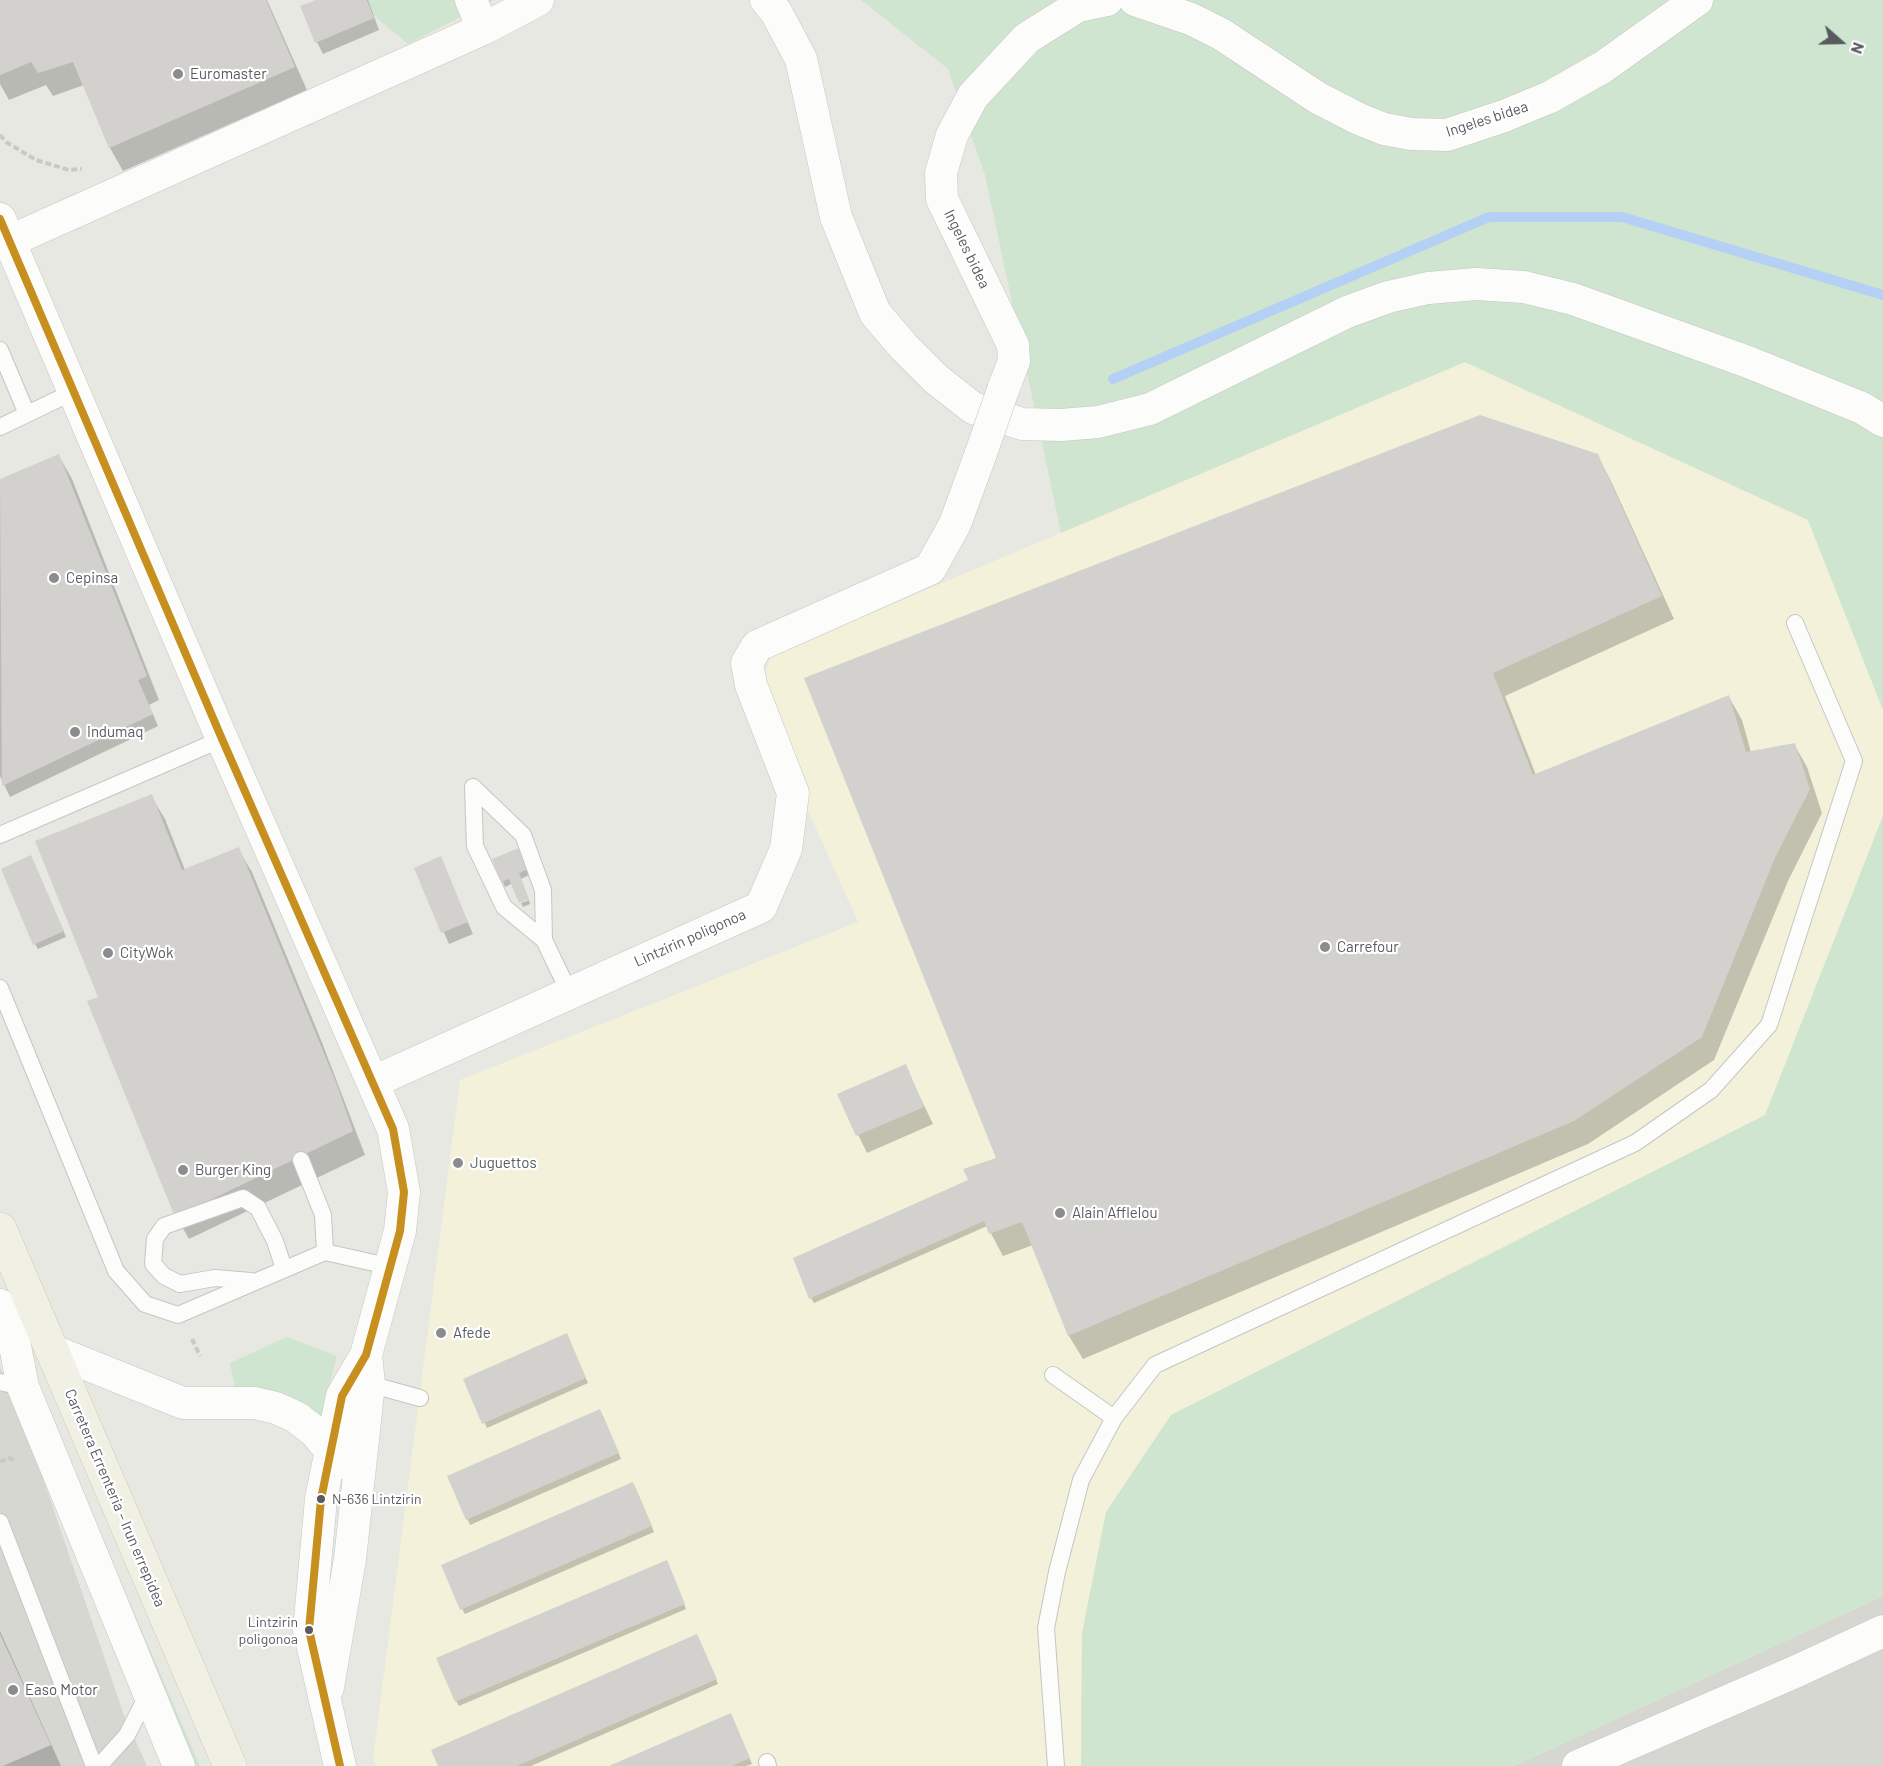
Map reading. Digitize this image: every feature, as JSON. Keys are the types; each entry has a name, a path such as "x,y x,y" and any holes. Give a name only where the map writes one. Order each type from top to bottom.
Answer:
{"main road":[{"name":"Carretera Errenteria – Irun errepidea","path":"0,1229 230,1766"}],"street":[{"path":"471,0 483,29"},
{"path":"324,1706 350,1559 367,1370 400,1231 404,1192 393,1129 222,739 5,230 483,29 538,0"},
{"path":"766,0 776,12 801,59 836,217 875,313 936,379 973,408 1022,424 1061,425 1098,422 1150,409 1347,312 1388,297 1428,288 1476,284 1524,287 1573,299 1748,362 1862,408 1883,421"},
{"name":"Ingeles bidea","path":"981,453 1014,361 1014,345 942,199 941,173 952,135 973,96 1027,38 1078,6 1107,0"},
{"name":"Ingeles bidea","path":"1135,0 1191,20 1221,34 1318,98 1359,119 1384,129 1411,134 1447,135 1504,116 1550,97 1603,67 1697,0"},
{"name":"Lintzirin poligonoa","path":"373,1082 761,907 786,849 793,793 751,685 747,663 757,646 930,569 955,524 981,453"},
{"path":"0,1305 13,1336 12,1385 149,1693 179,1766"},
{"path":"51,1350 183,1403 255,1404 276,1408 296,1416 331,1451 339,1474 326,1594 324,1706 340,1766"},
{"path":"331,1451 342,1395 367,1370"},
{"path":"1578,1766 1797,1671 1883,1630"}],"lane":[{"path":"0,350 27,414"},
{"path":"0,427 75,391"},
{"path":"1056,1766 1046,1628 1081,1480 1114,1418 1155,1365 1635,1143 1711,1090 1769,1025 1854,761 1795,623"},
{"path":"0,835 222,739"},
{"path":"544,940 504,907 475,846 473,787 523,836 543,890 544,940 569,992"},
{"path":"0,988 116,1271 145,1304 178,1315 325,1252 392,1267"},
{"path":"301,1160 323,1215 325,1252"},
{"path":"255,1282 215,1278 180,1284 164,1276 153,1264 155,1239 164,1226 243,1198 258,1208 275,1241 284,1269"},
{"path":"367,1370 420,1398"},
{"path":"1053,1375 1114,1418"},
{"path":"0,1522 101,1766 127,1735 149,1693"}],"path":[{"path":"0,135 6,142 36,160 69,170 87,168"}],"shaded area":[{"path":"1464,362 1808,520 1883,710 1883,816 1766,1115 1171,1415 1082,1633 1081,1766 377,1766 373,1759 460,1080 858,922 756,694 772,655"},
{"path":"0,1367 24,1423 124,1715 147,1766 0,1766"},
{"path":"1883,1596 1883,1766 1514,1766"}],"green space":[{"path":"355,0 494,0 408,44"},
{"path":"861,0 1883,0 1883,710 1808,520 1465,362 1061,533 985,175 948,69"},
{"path":"1883,816 1883,1596 1514,1766 1081,1766 1082,1633 1106,1512 1171,1415 1765,1115"},
{"path":"287,1337 337,1356 320,1420 235,1388 230,1363"},
{"path":"62,1444 200,1766 192,1766"}],"building":[{"name":"Euromaster","path":"0,0 266,0 295,67 109,148 73,62 38,73 31,62 0,75"},
{"path":"316,0 367,0 374,18 315,43 300,6"},
{"name":"Carrefour","path":"1480,415 1598,454 1662,596 1493,673 1533,775 1729,695 1746,752 1795,743 1810,789 1775,858 1702,1037 1574,1121 1068,1336 1022,1222 989,1234 984,1221 809,1299 793,1258 968,1180 963,1169 996,1158 804,678"},
{"name":"Cepinsa","path":"59,454 147,676 138,680 153,714 2,786 0,479"},
{"path":"152,794 182,870 239,847 337,1085 353,1131 175,1217 87,1001 98,997 35,841"},
{"path":"519,848 528,869 519,873 529,899 519,903 509,879 501,882 492,859"},
{"path":"31,855 64,931 33,945 1,869"},
{"path":"441,856 468,922 441,933 414,868"},
{"path":"906,1064 924,1107 856,1136 837,1094"},
{"path":"567,1333 586,1378 482,1424 463,1379"},
{"path":"600,1409 619,1453 466,1520 447,1476"},
{"path":"633,1482 652,1526 460,1610 441,1565"},
{"path":"667,1560 685,1604 455,1702 436,1658"},
{"name":"Easo Motor","path":"0,1634 51,1745 3,1766 0,1766"},
{"path":"697,1634 717,1679 517,1766 438,1766 431,1750"},
{"path":"731,1713 750,1758 732,1766 609,1766"}],"waterway":[{"path":"1113,379 1489,217 1622,217 1883,295"}],"transit line":[{"path":"0,219 222,739 393,1129 404,1192 400,1231 366,1355 342,1396 321,1499 309,1630 340,1766"}],"place":[{"name":"Euromaster","path":"178,74"},
{"name":"Cepinsa","path":"54,578"},
{"name":"Indumaq","path":"75,732"},
{"name":"Carrefour","path":"1325,947"},
{"name":"CityWok","path":"108,953"},
{"name":"Juguettos","path":"458,1163"},
{"name":"Burger King","path":"183,1170"},
{"name":"Alain Afflelou","path":"1060,1213"},
{"name":"Afede","path":"441,1333"},
{"name":"N-636 Lintzirin","path":"321,1499"},
{"name":"Lintzirin poligonoa","path":"309,1630"},
{"name":"Easo Motor","path":"13,1690"}]}
